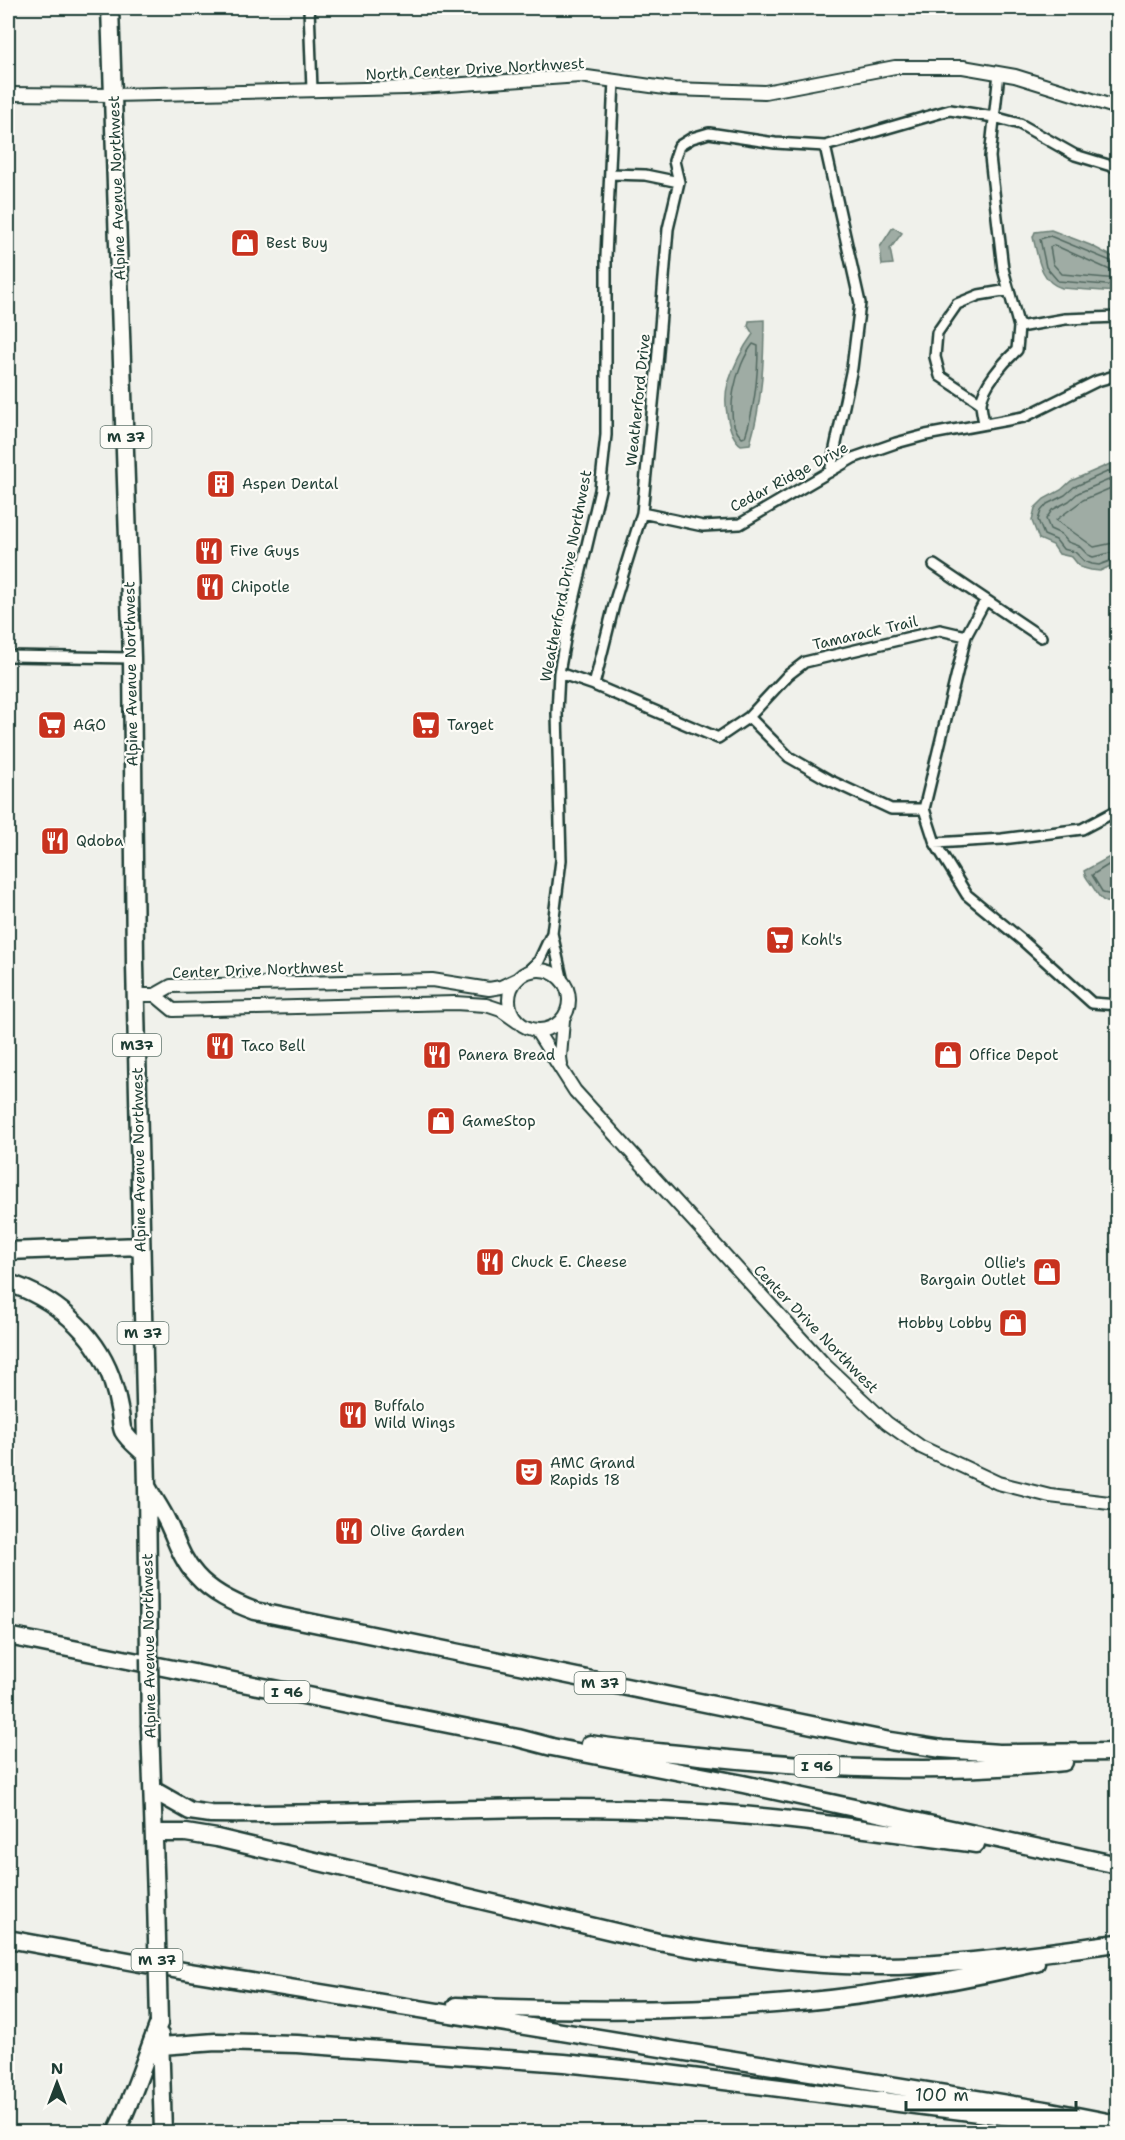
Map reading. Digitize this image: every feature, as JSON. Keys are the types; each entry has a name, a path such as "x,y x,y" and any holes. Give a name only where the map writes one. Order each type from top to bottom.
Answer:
{"highway":[{"name":"Alpine Avenue Northwest","path":"110,8 132,658 147,1598 163,2133"},
{"path":"8,1251 141,1246"},
{"path":"8,1282 48,1300 86,1334 110,1375 123,1431 146,1455"},
{"name":"M 37","path":"147,1487 166,1519 182,1555 195,1575 231,1602 255,1611 890,1741 942,1749 1118,1754"},
{"path":"8,1624 57,1646"},
{"name":"I 96","path":"8,1636 518,1738 558,1739 621,1749 733,1760 874,1768 958,1769 1031,1766 1118,1754"},
{"path":"518,1738 552,1748 743,1784 1118,1865"},
{"path":"153,1790 190,1811 211,1814 472,1809 682,1811 825,1823 980,1844 1019,1845"},
{"path":"153,1790 167,1821 186,1833"},
{"path":"154,1833 186,1833 272,1850 658,1942 720,1954 777,1961 827,1965 949,1964 1118,1943"},
{"path":"8,1939 184,1971 1051,2111 1118,2125"},
{"path":"389,2004 640,2010 777,2004 833,1999 928,1984 1014,1968 1118,1943"},
{"path":"8,1944 36,1944"},
{"name":"M 37","path":"116,2133 127,2111 133,2088 159,2023"},
{"path":"161,2046 216,2042 297,2044 564,2063 660,2073 1059,2124 1118,2125"}],"street":[{"path":"309,8 312,90"},
{"name":"North Center Drive Northwest","path":"8,94 114,95 406,88 580,76 672,89 765,92 895,67 963,67 1015,76 1118,108"},
{"path":"984,423 981,403 1002,364 1017,350 1018,327 1003,269 990,157 999,74"},
{"name":"Weatherford Drive Northwest","path":"522,976 539,961 552,933 561,860 557,713 559,673 600,490 605,445 606,257 614,80"},
{"name":"Weatherford Drive","path":"594,685 616,597 642,513 668,229 679,182 674,161 679,146 692,138 709,133 775,143 825,146 950,110 1020,124 1075,155 1118,168"},
{"path":"825,146 860,303 852,368 830,472"},
{"path":"610,174 645,176 679,182"},
{"path":"981,403 940,376 935,357 937,333 957,304 979,296 1009,290"},
{"path":"1018,327 1065,319 1118,317"},
{"name":"Cedar Ridge Drive","path":"642,513 703,526 740,524 854,458 896,442 1024,417 1097,381 1118,375"},
{"path":"934,565 1041,637"},
{"path":"985,601 966,636 924,809 935,843 967,895 1022,939 1092,1003 1118,1005"},
{"name":"Tamarack Trail","path":"559,673 594,685 718,738 749,717 788,675 805,662 940,630 966,636"},
{"path":"8,656 132,658"},
{"path":"749,717 789,757 829,780 891,809 924,809"},
{"path":"935,843 1002,839 1082,829 1118,810"},
{"name":"Weatherford Drive Northwest","path":"552,933 563,982"},
{"path":"536,970 546,971 556,975 563,982 570,1001 563,1020 546,1030 526,1028 518,1022 509,1005 509,996 512,987 522,976 536,970"},
{"name":"Center Drive Northwest","path":"518,1022 501,1010 486,1005 435,1004 173,1010 155,995 171,986 432,980 489,989 501,987 522,976"},
{"path":"136,995 155,995"},
{"path":"562,1069 560,1058 563,1020"},
{"name":"Center Drive Northwest","path":"536,1030 575,1091 825,1365 887,1423 921,1447 998,1483 1050,1496 1118,1504"}],"water":[{"path":"893,227 902,233 890,249 893,264 882,265 880,247"},
{"path":"1051,230 1090,245 1117,259 1117,292 1062,288 1049,280 1041,268 1033,237 1035,232"},
{"path":"764,320 760,398 750,444 741,445 729,425 726,407 727,391 730,377 753,334 748,326 749,321"},
{"path":"1117,461 1117,563 1100,571 1080,567 1072,557 1059,554 1053,545 1039,539 1032,521 1035,508 1044,499 1061,490 1071,481"},
{"path":"1117,853 1117,902 1112,903 1104,901 1098,895 1084,871"}],"place":[{"name":"Best Buy","path":"245,243"},
{"name":"Aspen Dental","path":"221,484"},
{"name":"Five Guys","path":"209,551"},
{"name":"Chipotle","path":"210,587"},
{"name":"AGO","path":"52,725"},
{"name":"Target","path":"426,725"},
{"name":"Qdoba","path":"55,841"},
{"name":"Kohl's","path":"780,940"},
{"name":"Taco Bell","path":"220,1046"},
{"name":"Panera Bread","path":"437,1055"},
{"name":"Office Depot","path":"948,1055"},
{"name":"GameStop","path":"441,1121"},
{"name":"Chuck E. Cheese","path":"490,1262"},
{"name":"Ollie's Bargain Outlet","path":"1047,1272"},
{"name":"Hobby Lobby","path":"1013,1323"},
{"name":"Buffalo Wild Wings","path":"353,1415"},
{"name":"AMC Grand Rapids 18","path":"529,1472"},
{"name":"Olive Garden","path":"349,1531"}]}
